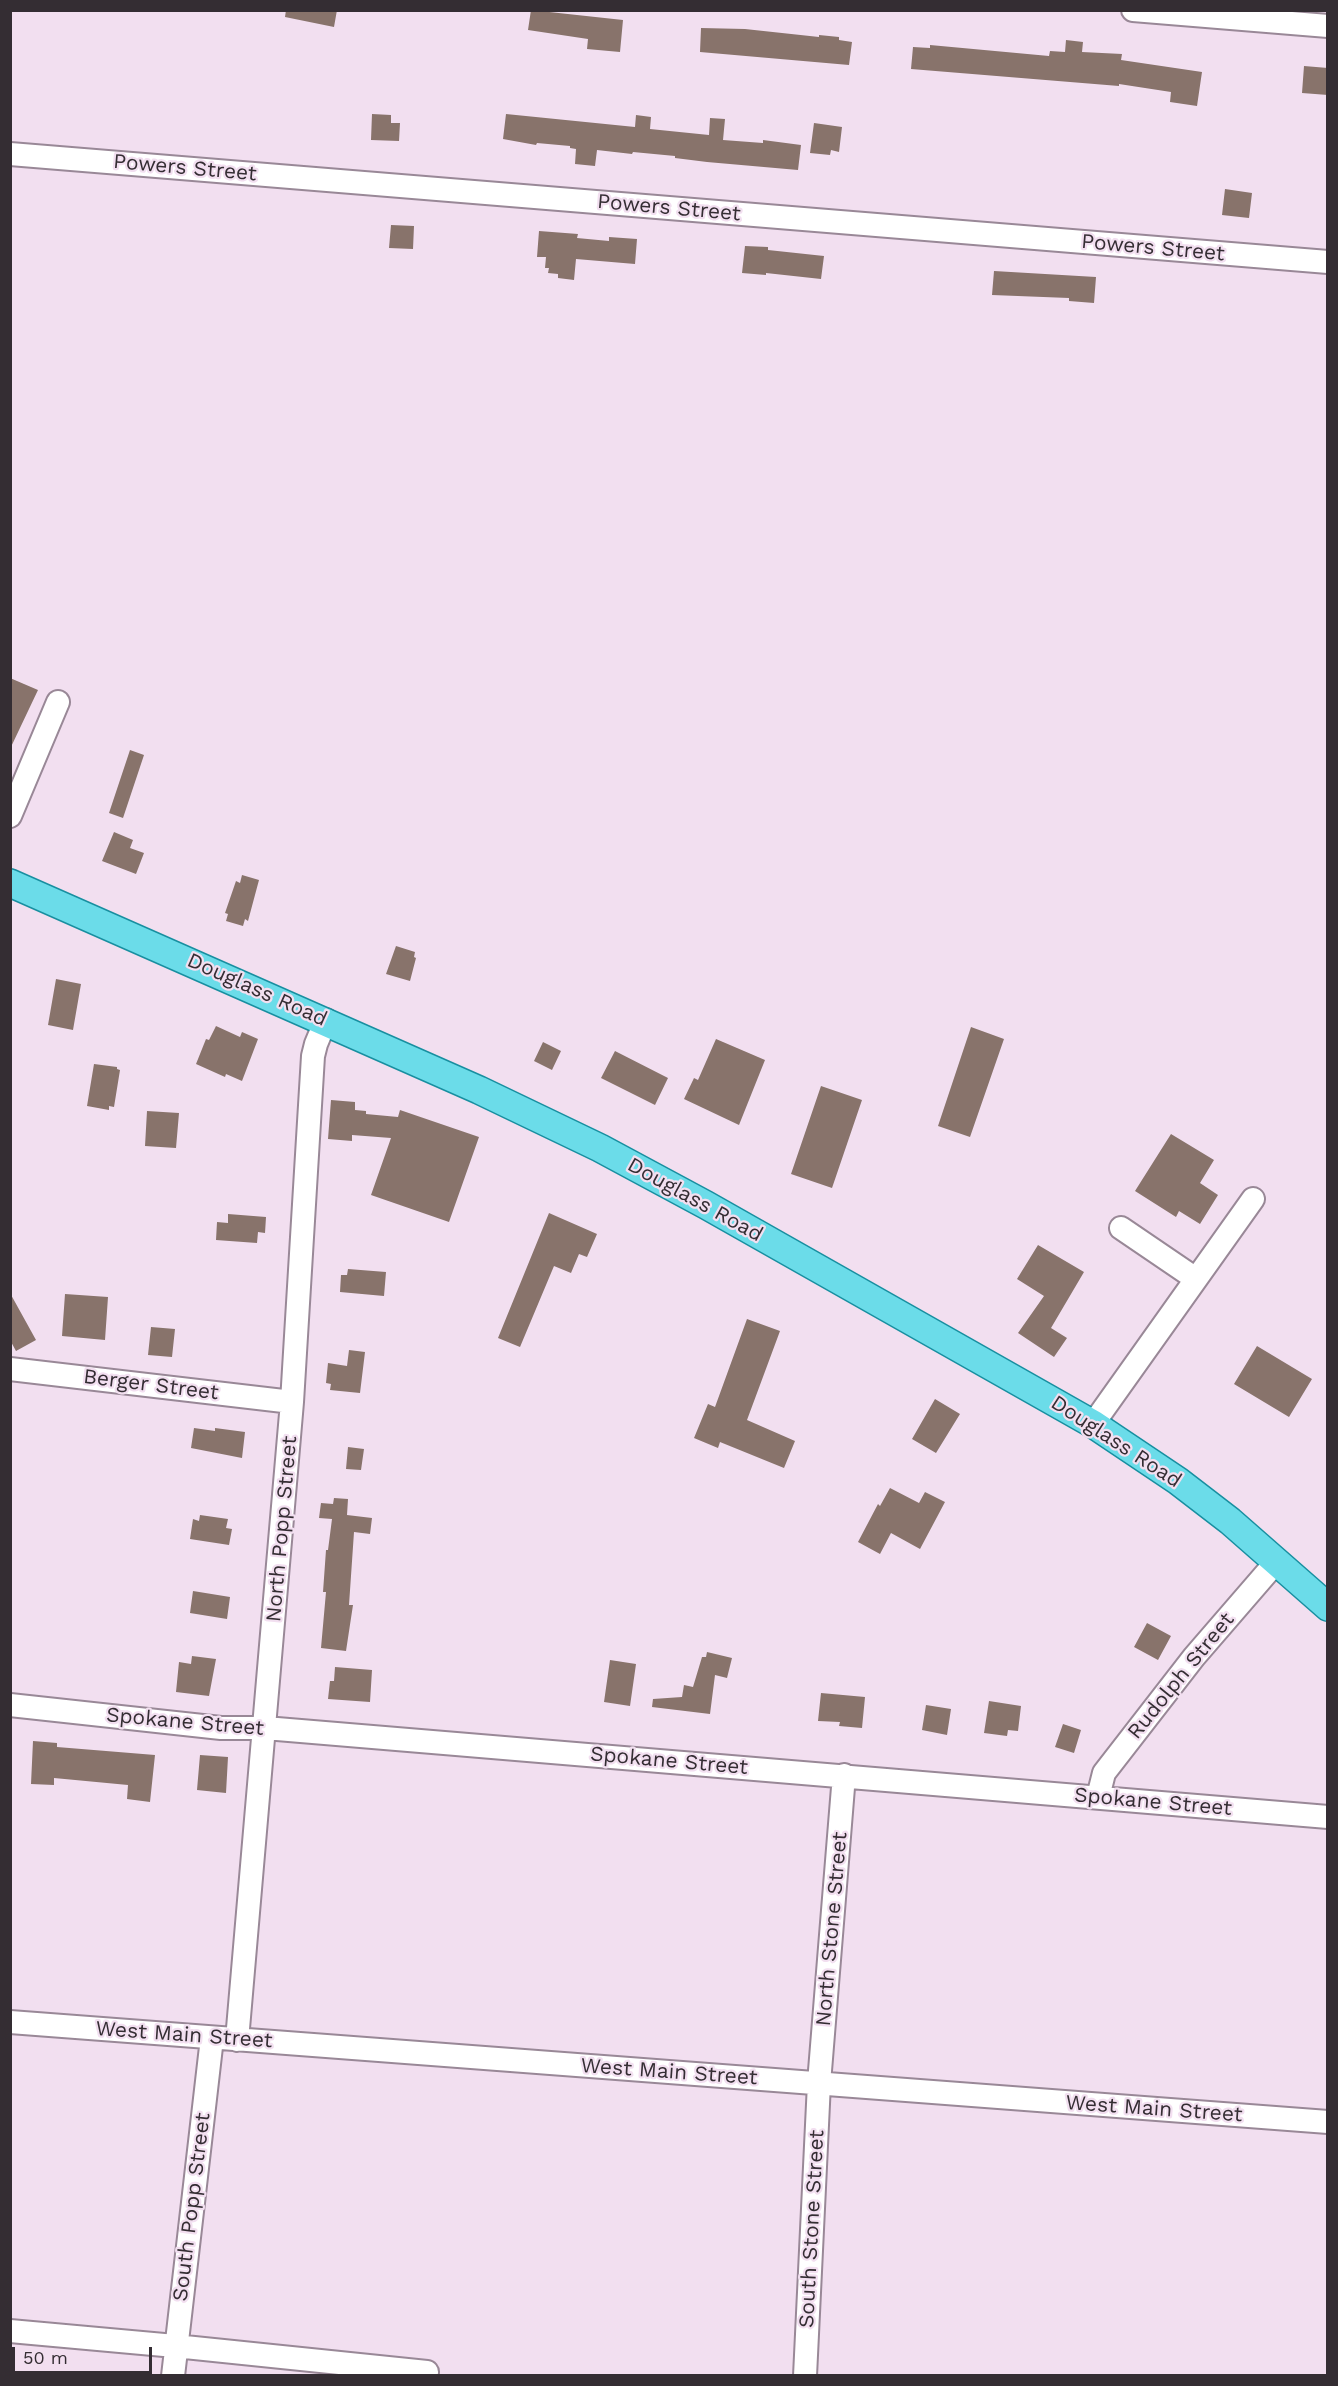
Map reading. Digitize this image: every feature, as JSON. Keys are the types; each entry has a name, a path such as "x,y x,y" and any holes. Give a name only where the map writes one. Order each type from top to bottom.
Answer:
{"main road":[{"name":"Douglass Road","path":"10,883 326,1020 479,1090 600,1148 706,1205 1092,1424 1178,1481 1230,1521 1328,1607"}],"street":[{"path":"1133,10 1246,15 1328,26"},
{"name":"Powers Street","path":"10,154 1328,262"},
{"path":"10,816 58,702"},
{"name":"North Popp Street","path":"237,2040 292,1402 314,1056 316,1044 326,1020"},
{"path":"1092,1424 1252,1199"},
{"path":"1121,1228 1196,1279"},
{"name":"Berger Street","path":"10,1369 292,1402"},
{"name":"Rudolph Street","path":"1098,1797 1104,1773 1194,1657 1277,1561"},
{"name":"Spokane Street","path":"10,1705 221,1728 265,1728 1328,1817"},
{"name":"North Stone Street","path":"819,2083 844,1775"},
{"name":"West Main Street","path":"10,2022 1328,2122"},
{"name":"South Popp Street","path":"173,2376 212,2038"},
{"name":"South Stone Street","path":"805,2376 819,2083"},
{"path":"10,2331 427,2372"}],"building":[{"path":"286,10 337,10 334,27 285,17"},
{"path":"531,10 623,20 620,52 587,49 588,39 528,30"},
{"path":"701,28 745,29 839,37 839,40 852,42 849,65 700,52"},
{"path":"1066,40 1083,42 1082,52 1122,54 1121,60 1202,72 1197,106 1170,102 1171,92 1119,84 1119,86 911,69 913,47 930,48 930,45 1049,56 1050,51 1065,52"},
{"path":"1304,66 1328,68 1328,95 1302,93"},
{"path":"372,114 391,115 391,123 400,123 399,141 371,140"},
{"path":"506,114 635,127 636,115 651,117 650,129 709,135 710,118 725,119 723,140 763,143 763,140 801,145 798,170 597,150 595,166 575,164 576,149 570,146 537,143 536,145 503,139"},
{"path":"814,123 842,127 839,152 831,150 830,155 810,153"},
{"path":"1225,189 1252,193 1249,218 1222,215"},
{"path":"391,225 414,226 413,249 389,248"},
{"path":"539,231 578,234 577,238 609,241 609,237 637,239 635,264 576,259 574,280 558,278 558,274 548,273 549,268 545,268 546,257 537,257"},
{"path":"745,246 768,247 768,250 824,256 821,279 766,273 766,275 742,273"},
{"path":"994,271 1096,277 1094,303 1069,301 1069,298 992,295"},
{"path":"10,678 38,690 10,749"},
{"path":"130,750 144,755 123,818 109,813"},
{"path":"114,832 133,840 130,848 144,853 136,874 102,861"},
{"path":"242,875 259,880 248,921 245,919 243,926 226,921 228,914 225,913 236,881 240,883"},
{"path":"396,946 415,952 414,957 416,958 410,981 386,974"},
{"path":"56,979 81,984 73,1030 48,1025"},
{"path":"216,1026 240,1037 242,1032 258,1039 242,1081 226,1074 225,1077 196,1064 206,1039 209,1040"},
{"path":"971,1027 1004,1039 970,1137 938,1126"},
{"path":"716,1039 765,1060 739,1125 684,1099 694,1078 698,1080"},
{"path":"543,1042 561,1051 552,1070 534,1061"},
{"path":"615,1051 668,1078 655,1105 601,1078"},
{"path":"94,1064 117,1067 120,1070 114,1107 109,1106 109,1110 87,1106"},
{"path":"821,1086 862,1100 832,1188 791,1174"},
{"path":"331,1100 355,1102 355,1110 366,1111 366,1114 398,1117 400,1110 479,1137 449,1222 371,1195 391,1138 352,1135 352,1141 328,1139"},
{"path":"147,1111 179,1113 176,1148 145,1146"},
{"path":"1171,1134 1214,1160 1200,1183 1218,1195 1200,1224 1179,1211 1176,1217 1135,1191"},
{"path":"549,1213 597,1234 587,1257 579,1254 571,1273 554,1266 520,1347 498,1338"},
{"path":"228,1214 266,1217 265,1233 258,1232 257,1243 216,1240 217,1222 228,1223"},
{"path":"1038,1245 1084,1272 1051,1328 1067,1338 1054,1357 1018,1333 1044,1296 1017,1279"},
{"path":"348,1269 386,1272 384,1296 340,1292 341,1275 347,1275"},
{"path":"10,1293 36,1340 16,1351 10,1340"},
{"path":"65,1294 108,1297 105,1340 62,1336"},
{"path":"747,1319 780,1331 747,1420 795,1441 784,1468 720,1442 718,1448 694,1438 708,1404 715,1407"},
{"path":"151,1327 175,1329 172,1357 148,1355"},
{"path":"1257,1346 1312,1379 1289,1417 1234,1384"},
{"path":"349,1350 365,1352 360,1393 330,1390 331,1384 326,1383 328,1363 347,1366"},
{"path":"935,1399 960,1414 936,1453 912,1439"},
{"path":"194,1428 245,1432 242,1458 191,1448"},
{"path":"348,1447 364,1449 361,1470 346,1469"},
{"path":"890,1488 919,1503 925,1492 945,1502 920,1549 891,1533 880,1554 858,1542 878,1504 880,1506"},
{"path":"334,1498 348,1499 347,1515 372,1518 370,1534 354,1532 349,1605 353,1605 346,1651 321,1648 326,1592 323,1592 326,1550 328,1550 332,1519 319,1518 321,1503 333,1504"},
{"path":"200,1515 228,1519 226,1528 232,1529 229,1545 190,1539 193,1519 199,1521"},
{"path":"193,1591 230,1597 227,1619 190,1613"},
{"path":"1147,1623 1171,1636 1158,1660 1134,1647"},
{"path":"707,1652 732,1658 727,1678 715,1675 710,1714 652,1707 653,1699 682,1697 684,1685 693,1687 702,1657 706,1657"},
{"path":"192,1656 216,1659 209,1696 176,1692 179,1662 191,1664"},
{"path":"610,1660 636,1664 630,1706 604,1702"},
{"path":"335,1667 372,1670 370,1702 328,1699 330,1681 334,1681"},
{"path":"821,1693 865,1697 862,1728 839,1726 840,1722 818,1721"},
{"path":"989,1701 1021,1706 1018,1731 1008,1730 1007,1736 984,1733"},
{"path":"926,1705 951,1709 947,1735 922,1730"},
{"path":"1063,1724 1081,1730 1074,1753 1055,1747"},
{"path":"33,1741 57,1743 57,1747 155,1755 150,1802 127,1799 128,1785 54,1778 54,1785 31,1784"},
{"path":"200,1755 228,1757 226,1793 197,1790"}]}
